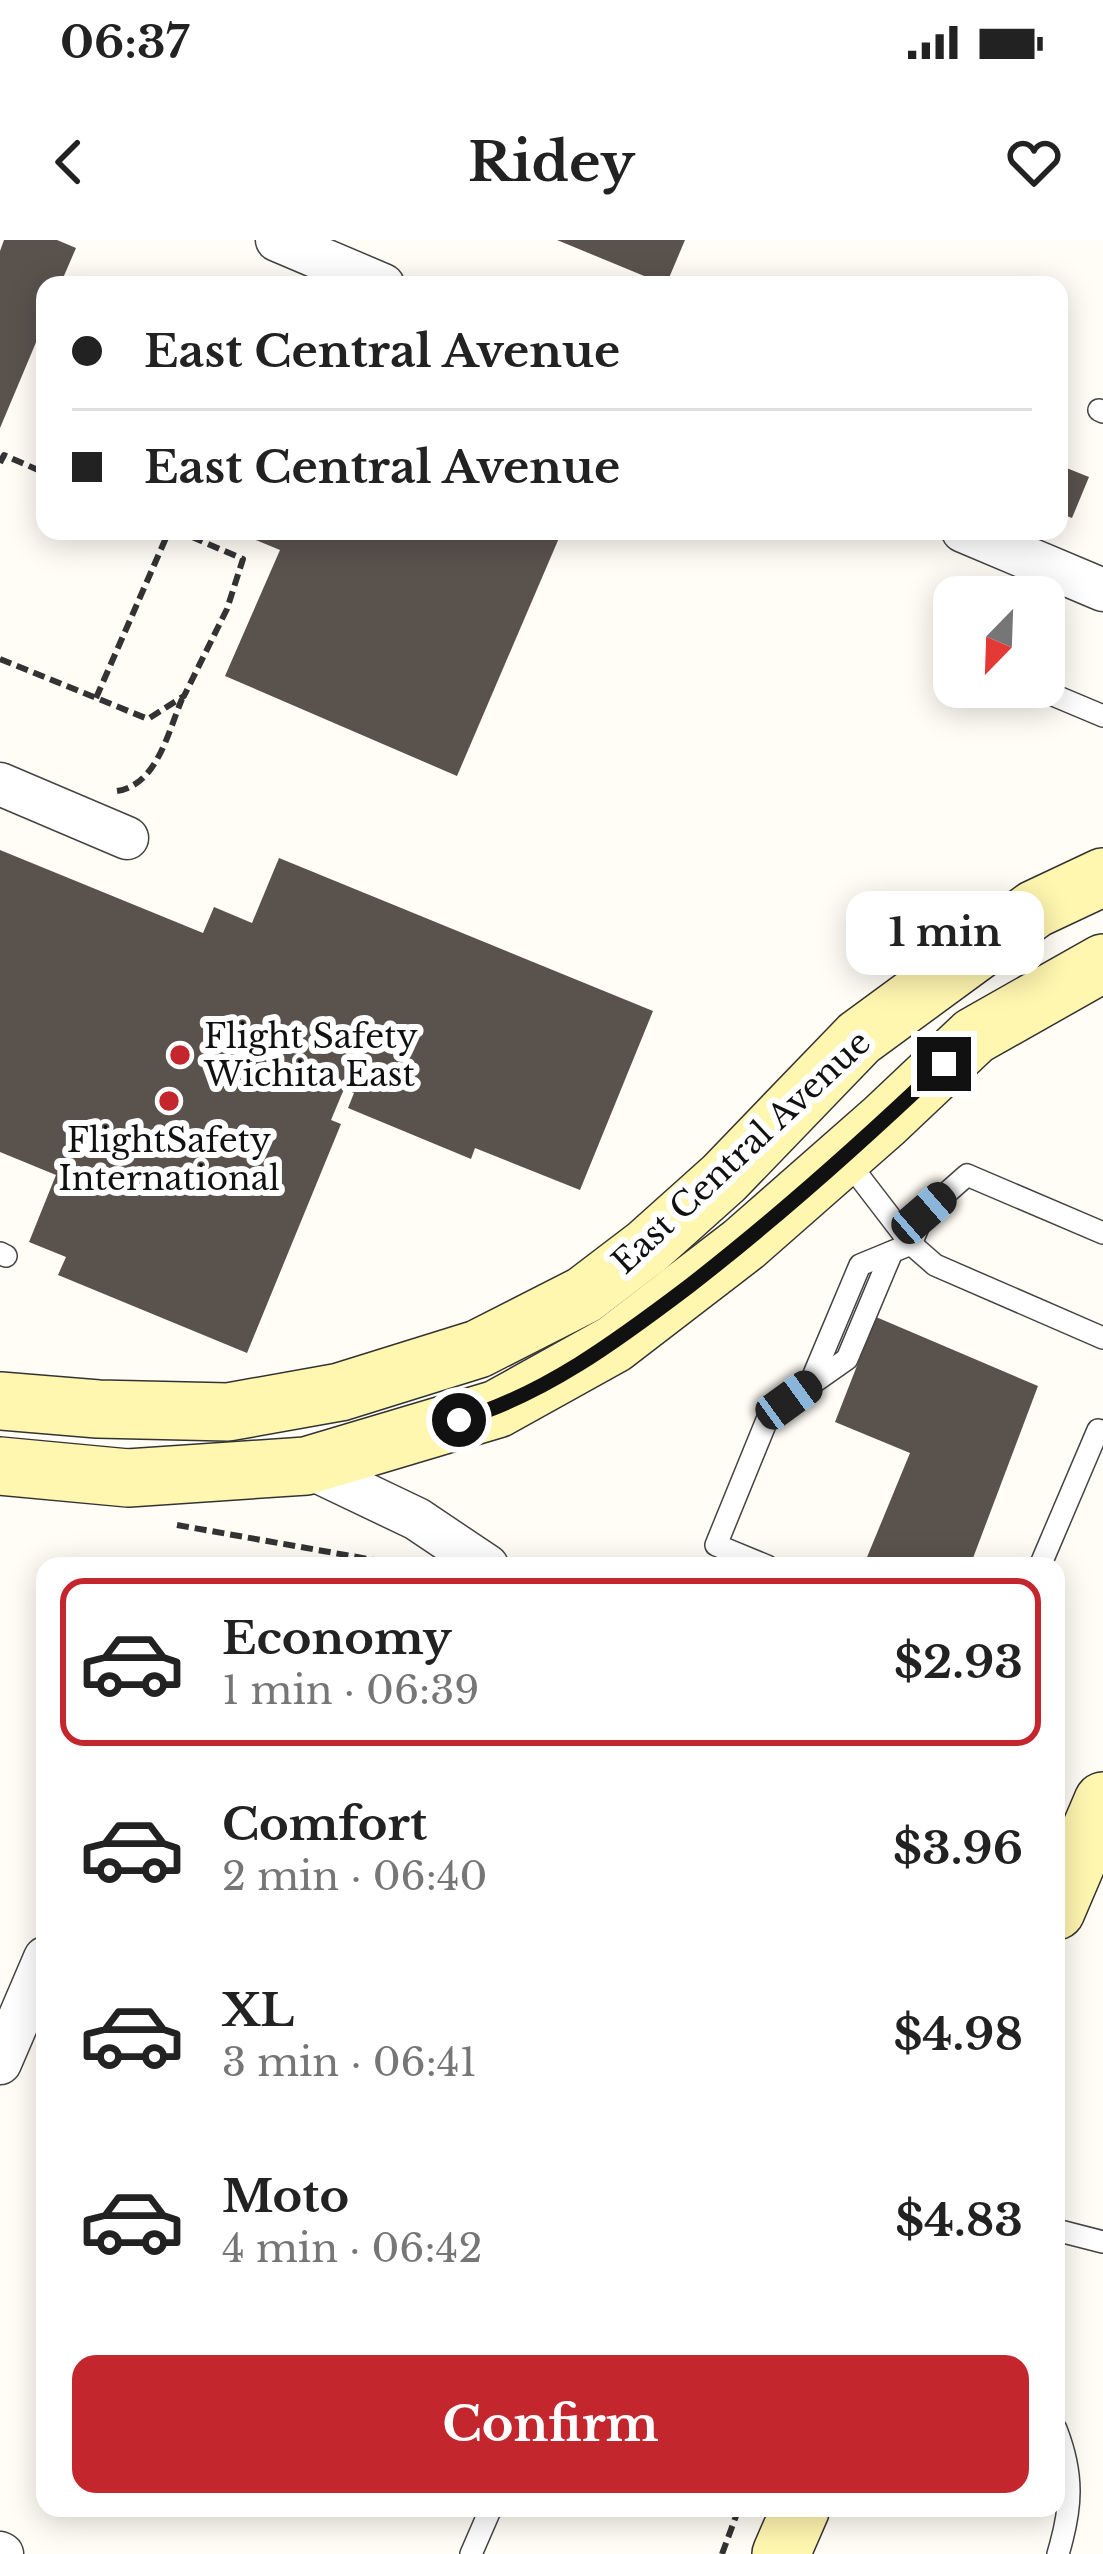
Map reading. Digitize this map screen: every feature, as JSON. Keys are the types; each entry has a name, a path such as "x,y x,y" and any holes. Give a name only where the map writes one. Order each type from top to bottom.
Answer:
{"main road":[{"name":"East Central Avenue","path":"0,1402 228,1412 340,1392 478,1349 584,1295 724,1178 859,1038 1034,909 1103,877"},
{"name":"East Central Avenue","path":"0,1466 128,1478 321,1473 497,1409 614,1344 744,1244 974,1036 1103,963"},
{"path":"1065,1881 1082,1824"},
{"path":"781,2554 797,2517"}],"street":[{"path":"278,240 362,276"},
{"path":"984,540 1103,590"},
{"path":"0,784 127,838"},
{"path":"321,1473 417,1519 474,1557"},
{"path":"0,2063 31,1977"}],"lane":[{"path":"1065,700 1103,716"},
{"path":"843,1156 902,1248 1103,1338"},
{"path":"745,1557 716,1545 769,1415 809,1386 860,1265 902,1248 924,1213 967,1175 1103,1233"},
{"path":"1044,1557 1101,1426"},
{"path":"1065,2232 1103,2242"},
{"path":"1058,2554 1071,2498 1065,2452"},
{"path":"471,2554 487,2517"}],"path":[{"path":"0,463 4,455 36,469"},
{"path":"96,698 169,540"},
{"path":"115,791 130,789 153,767 227,609 243,559 196,540"},
{"path":"0,658 148,719 184,696"},
{"path":"158,1523 360,1557"},
{"path":"722,2554 736,2517"}],"building":[{"path":"4,240 57,240 76,248 64,276 36,276 36,342 0,428 0,251"},
{"path":"557,240 685,240 670,276 644,276"},
{"path":"1068,469 1089,477 1072,518 1068,516"},
{"path":"256,540 558,540 457,776 225,676 280,550"},
{"name":"FlightSafety International","path":"0,850 203,933 214,907 252,923 279,858 653,1011 580,1190 475,1148 471,1159 348,1108 354,1093 344,1089 331,1120 341,1124 247,1353 58,1275 66,1257 29,1242 56,1175 0,1152"},
{"path":"876,1317 1038,1386 973,1557 867,1557 910,1453 835,1422"}],"place":[{"name":"Flight Safety Wichita East","path":"180,1055"},
{"name":"FlightSafety International","path":"169,1101"}],"route":[{"path":"459,1420 497,1409 614,1344 744,1244 944,1064"}]}
